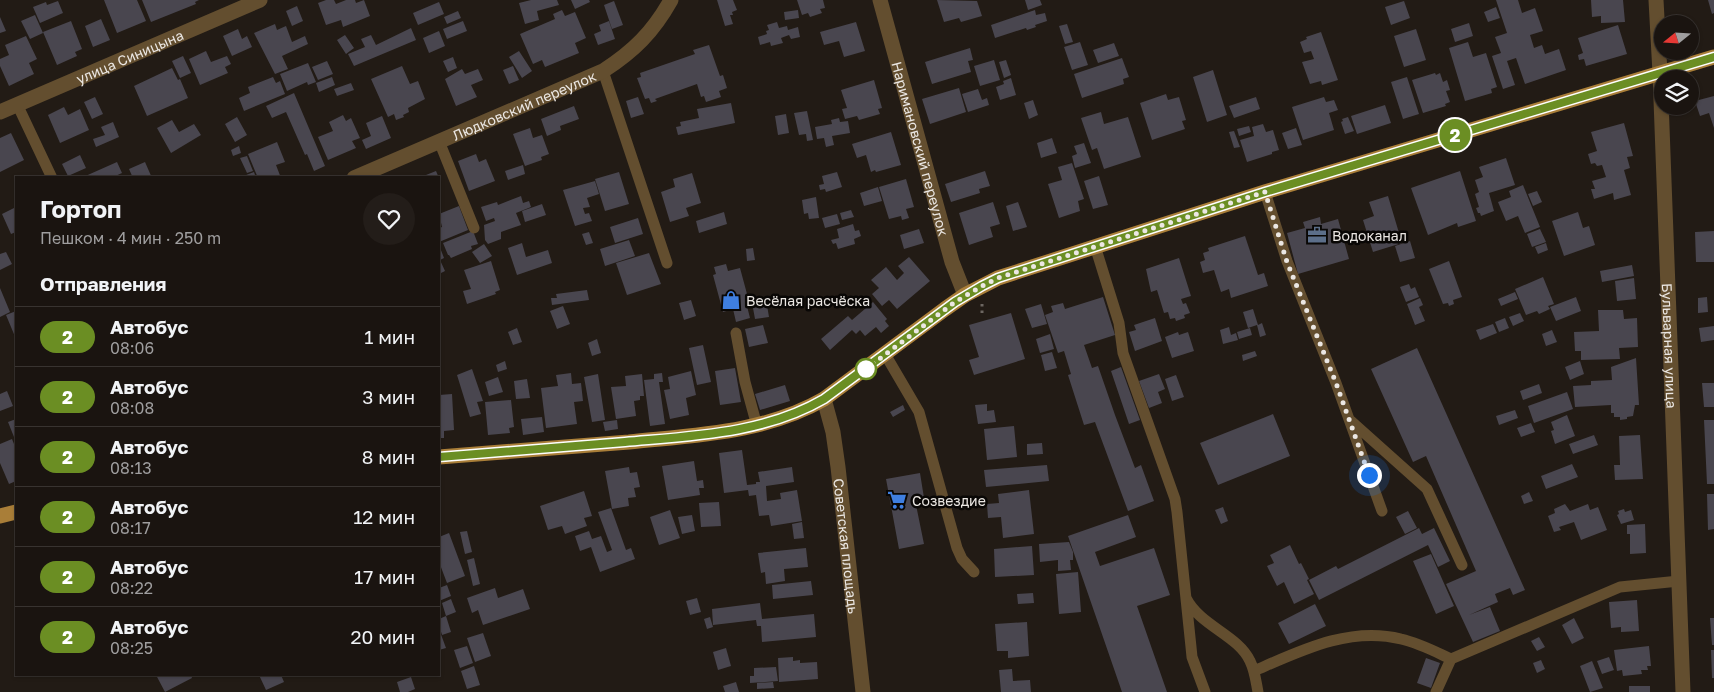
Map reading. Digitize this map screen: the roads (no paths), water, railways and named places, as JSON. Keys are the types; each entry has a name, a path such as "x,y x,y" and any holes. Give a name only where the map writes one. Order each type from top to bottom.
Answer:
{"main road":[{"path":"1670,70 1714,57"},
{"path":"440,457 690,436 757,426 790,416 824,399 965,295 1012,273 1265,192 1654,75"},
{"path":"0,516 15,512"}],"street":[{"name":"улица Синицына","path":"0,112 260,0"},
{"name":"Людковский переулок","path":"359,176 602,70 623,58 641,42 657,23 671,0"},
{"name":"Наримановский переулок","path":"880,0 952,262 965,295"},
{"name":"Бульварная улица","path":"1656,0 1660,70"},
{"name":"Бульварная улица","path":"1662,115 1683,692"},
{"name":"Советская площадь","path":"824,399 833,432 838,467 863,692"}],"lane":[{"path":"602,70 667,263"},
{"path":"18,104 51,176"},
{"path":"439,141 474,228"},
{"path":"1265,192 1287,262 1350,420 1382,512"},
{"path":"1095,246 1119,323 1123,353 1175,499 1178,512 1184,594 1192,657 1204,692"},
{"path":"736,333 746,388 757,426"},
{"path":"885,354 919,412 957,548 962,559 974,572"},
{"path":"1350,420 1427,489 1462,565"},
{"path":"1436,692 1450,659 1620,587 1679,582"},
{"path":"1184,594 1196,612 1245,653 1254,671 1258,692"},
{"path":"1254,671 1313,646 1329,641 1360,636 1388,636 1402,639 1450,659"}],"place":[{"name":"Водоканал","path":"1317,235"},
{"name":"Весёлая расчёска","path":"731,300"},
{"name":"Созвездие","path":"897,500"}]}
